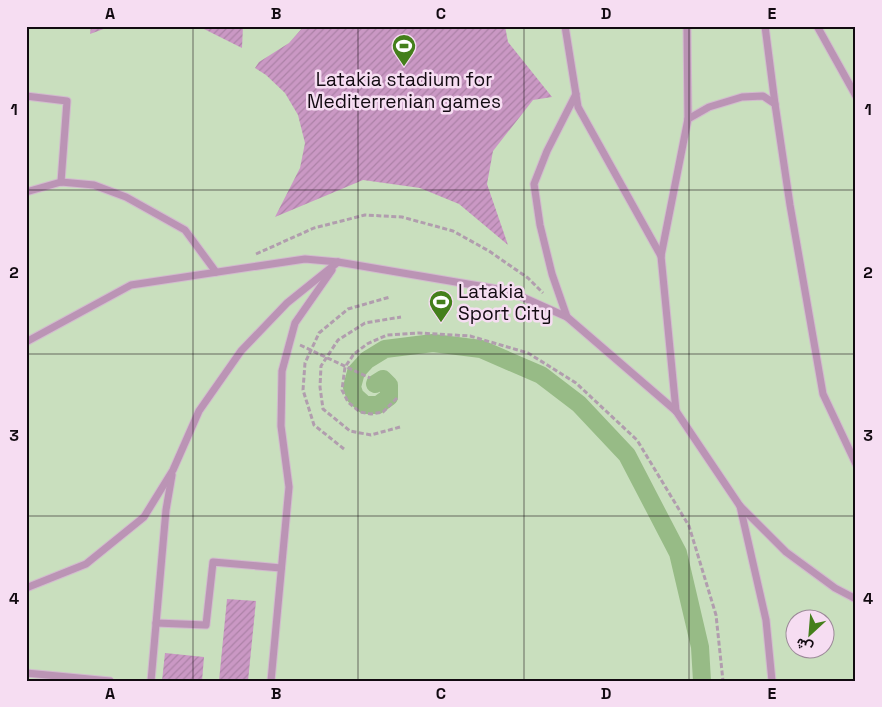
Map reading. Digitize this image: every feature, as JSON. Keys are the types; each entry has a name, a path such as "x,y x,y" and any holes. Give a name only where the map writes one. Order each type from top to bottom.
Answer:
{"lane":[{"path":"566,26 578,107 661,256"},
{"path":"676,410 661,256 688,119 687,26"},
{"path":"765,26 774,104 823,394 856,464"},
{"path":"817,26 856,96"},
{"path":"567,317 552,274 540,225 534,184 547,151 576,94"},
{"path":"26,96 66,100 61,182"},
{"path":"688,119 709,107 742,97 763,96 774,104"},
{"path":"26,192 61,182 94,185 126,197 185,230 216,272"},
{"path":"26,342 132,285 305,258 509,291 567,317 676,410 740,506 786,552 835,588 856,599"},
{"path":"271,681 289,488 281,426 282,371 295,323 338,262"},
{"path":"26,588 86,564 144,517 173,470 199,411 241,351 288,303 338,262"},
{"path":"151,681 166,510 173,470"},
{"path":"740,506 766,620 772,681"},
{"path":"156,624 206,625 213,562 282,568"},
{"path":"26,673 110,681"}],"path":[{"path":"252,256 314,228 356,217 364,215 402,217 453,231 489,251 528,278 547,297"},
{"path":"344,449 314,425 302,390 305,363 319,334 348,309 390,297"},
{"path":"400,317 365,323 338,340 321,366 320,387 323,409 350,430 371,435 400,427"},
{"path":"397,398 383,412 371,414 360,412 348,402 342,390 347,368 354,354 367,344 387,336 419,333 470,336 528,353 576,383 637,440 689,526 716,615 723,681"},
{"path":"290,341 370,378"}],"green space":[{"name":"Latakia Sport City","path":"26,26 856,26 856,681 26,681"}],"building":[{"path":"91,26 109,26 109,27 90,34"},
{"path":"198,26 243,26 242,48"},
{"path":"304,26 505,26 508,42 552,97 533,100 493,151 487,184 508,245 459,204 420,188 363,180 275,217 300,168 305,143 298,115 285,93 266,75 255,68 259,62 289,43"},
{"path":"227,599 256,601 248,681 219,681"},
{"path":"165,653 204,657 202,681 162,681"}],"waterway":[{"path":"375,384 383,379 389,385 389,397 378,405 365,405 355,396 352,387 356,372 367,360 385,349 433,343 481,349 541,375 579,404 627,455 678,553 700,647 702,681"}],"place":[{"name":"Latakia stadium for Mediterrenian games","path":"404,67"},
{"name":"Latakia Sport City","path":"441,323"}]}
